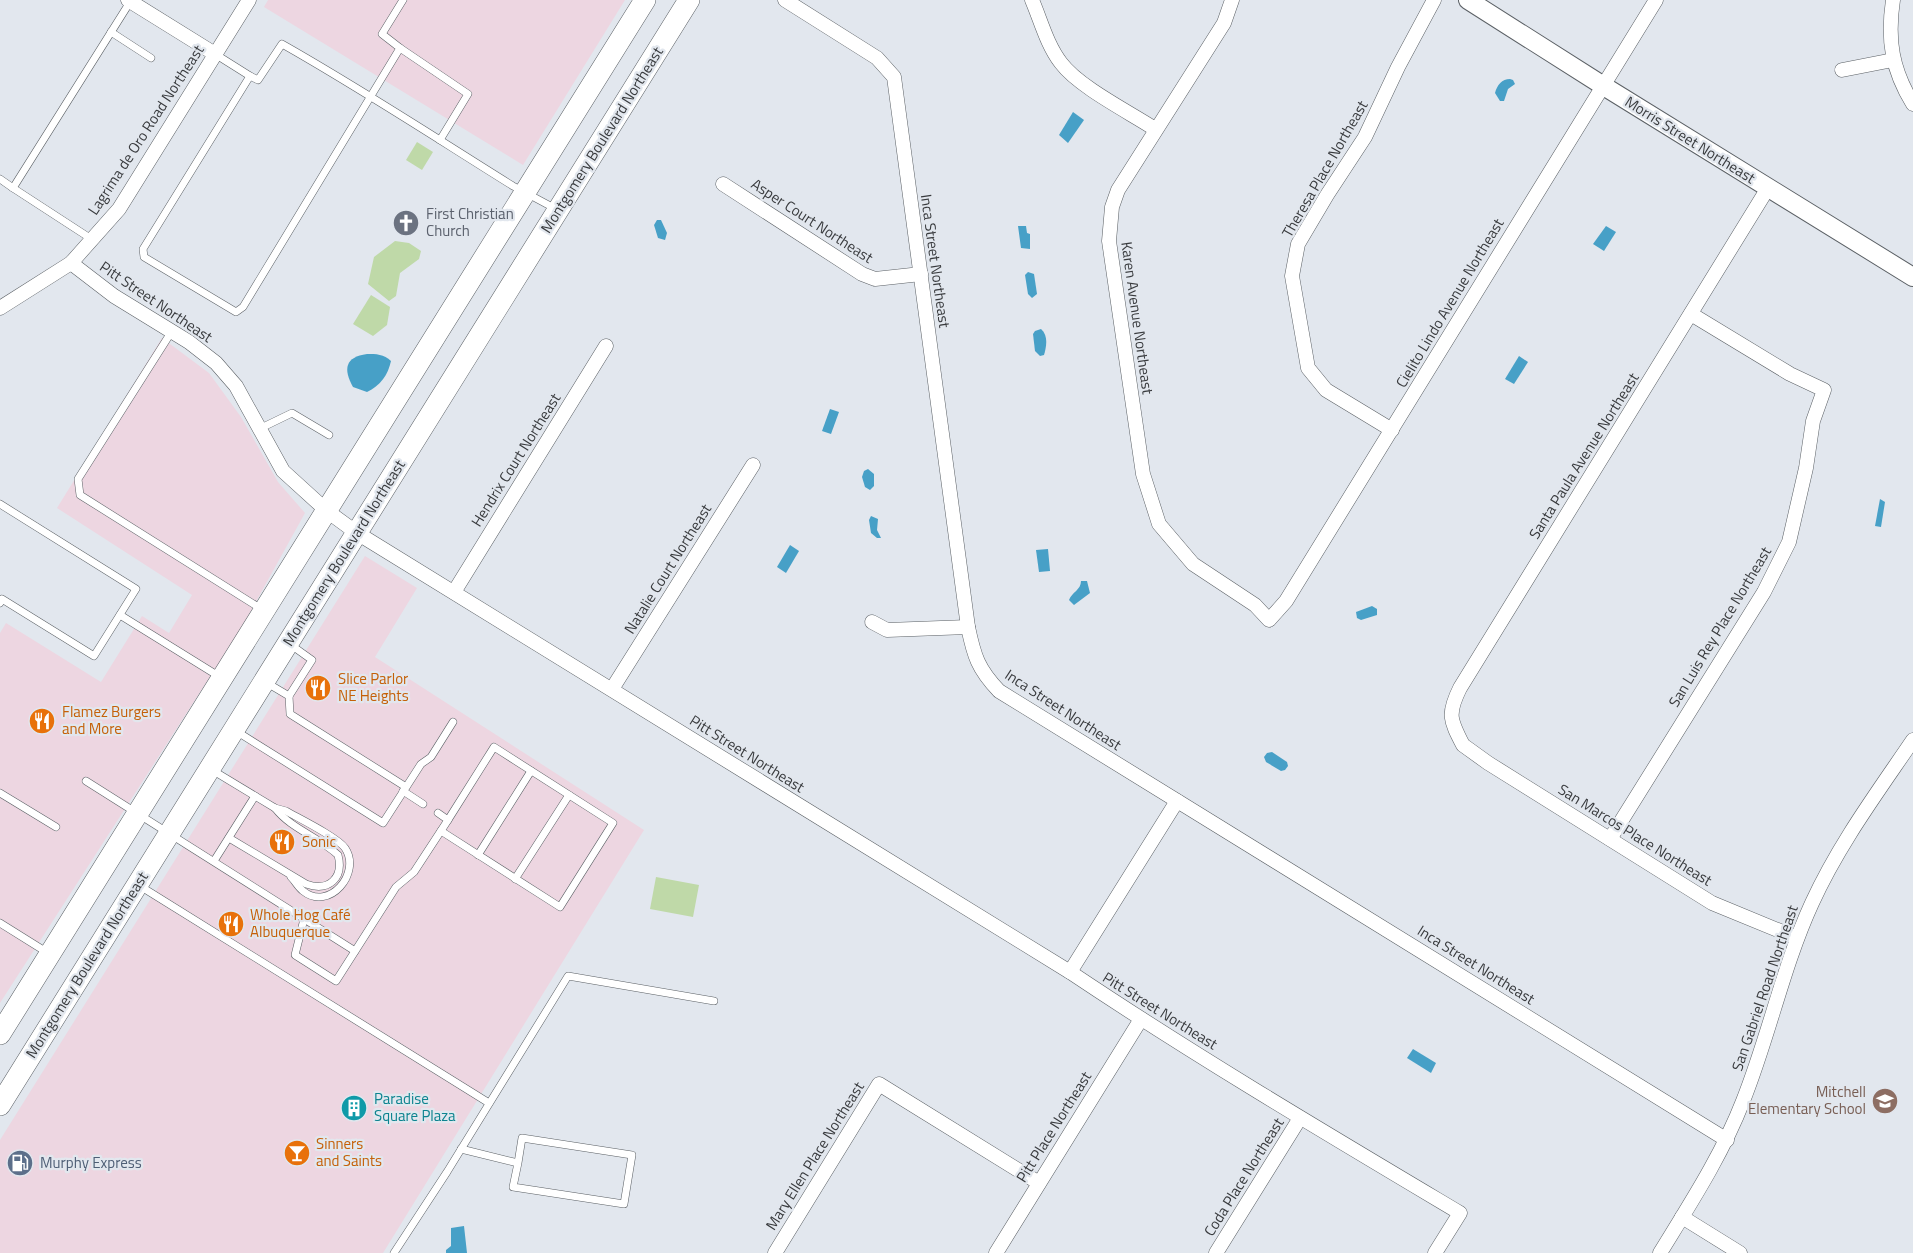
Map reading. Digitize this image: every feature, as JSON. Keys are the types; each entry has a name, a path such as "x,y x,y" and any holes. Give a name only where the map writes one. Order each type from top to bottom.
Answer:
{"main road":[{"path":"0,1034 645,0"},
{"name":"Montgomery Boulevard Northeast","path":"0,1105 689,0"}],"street":[{"name":"Lagrima de Oro Road Northeast","path":"0,308 71,263 119,210 249,0"},
{"name":"Inca Street Northeast","path":"785,0 877,58 894,77 968,627 974,656 986,677 999,691 1727,1140"},
{"path":"1032,0 1053,50 1062,64 1090,88 1155,129"},
{"name":"Karen Avenue Northeast","path":"1232,0 1224,23 1118,190 1112,207 1109,232 1143,474 1159,524 1193,564 1255,604 1269,620"},
{"name":"Theresa Place Northeast","path":"1392,430 1326,390 1308,368 1292,276 1298,244 1365,137 1398,67 1434,0"},
{"name":"Morris Street Northeast","path":"1468,0 1602,86 1913,277"},
{"name":"Cielito Lindo Avenue Northeast","path":"1269,620 1286,601 1656,0"},
{"path":"1893,0 1889,22 1893,60 1900,83 1913,104"},
{"path":"129,1 215,54"},
{"path":"1842,70 1893,60"},
{"name":"Asper Court Northeast","path":"723,184 862,274 874,279 921,274"},
{"name":"Santa Paula Avenue Northeast","path":"1463,745 1451,723 1452,704 1460,688 1768,188"},
{"name":"Pitt Street Northeast","path":"71,263 114,296 172,331 216,363 236,386 283,471 327,511 357,533 1070,972 1300,1118 1460,1213 1435,1253"},
{"name":"San Luis Rey Place Northeast","path":"1610,839 1764,592 1788,542 1806,468 1813,421 1824,390 1790,374 1691,314"},
{"name":"Hendrix Court Northeast","path":"454,592 606,346"},
{"name":"Natalie Court Northeast","path":"612,689 753,465"},
{"path":"872,622 887,630 968,627"},
{"name":"San Gabriel Road Northeast","path":"1659,1253 1727,1140 1744,1101 1797,938 1813,902 1850,831 1913,740"},
{"name":"San Marcos Place Northeast","path":"1463,745 1712,903 1797,938"},
{"path":"1070,972 1177,801"},
{"name":"Pitt Place Northeast","path":"996,1253 1141,1019"},
{"name":"Mary Ellen Place Northeast","path":"775,1253 879,1084 1039,1183"},
{"name":"Coda Place Northeast","path":"1216,1253 1300,1118"},
{"path":"1682,1217 1740,1253"}],"lane":[{"path":"403,0 382,34 468,94 440,140"},
{"path":"13,188 129,1"},
{"path":"111,32 151,58"},
{"path":"215,54 258,80 282,44 525,194 559,210"},
{"path":"250,76 143,249 144,257 236,312 243,307 260,280 400,48"},
{"path":"0,179 93,240"},
{"path":"172,331 78,479 80,495 265,611"},
{"path":"259,429 292,413 329,435"},
{"path":"0,504 136,589 94,656 1,600"},
{"path":"120,615 223,679"},
{"path":"288,644 312,660 289,696 290,714 405,789 423,804"},
{"path":"264,681 289,696"},
{"path":"234,729 383,823 421,764 431,757 453,722"},
{"path":"304,919 295,955 336,981 396,886 414,872 494,747 613,823 560,907 441,831"},
{"path":"210,769 275,808 282,817 330,847 338,855 340,871 326,886 315,887 291,877 229,838"},
{"path":"478,855 531,771"},
{"path":"86,781 355,951"},
{"path":"0,793 56,827"},
{"path":"515,879 569,795"},
{"path":"213,861 255,796"},
{"path":"438,813 448,820"},
{"path":"137,885 489,1103"},
{"path":"0,923 50,955"},
{"path":"394,1253 568,976 714,1001"},
{"path":"522,1138 632,1155 624,1204 513,1187 518,1162 522,1138"},
{"path":"461,1149 518,1162"}],"shaded area":[{"path":"268,0 625,0 523,165 264,7"},
{"path":"162,338 209,373 241,417 278,482 305,513 242,627 0,1003 0,633 6,623 101,682 142,616 169,633 192,595 57,508"},
{"path":"365,556 417,588 375,657 644,830 383,1253 0,1253 0,1140"}],"green space":[{"path":"417,142 433,152 422,170 406,160"},
{"path":"395,241 409,243 421,251 419,259 400,273 396,296 389,301 368,284 374,257"},
{"path":"371,295 390,307 387,325 373,336 353,324"},
{"path":"656,877 699,885 693,917 650,909"}],"water":[{"path":"1510,79 1515,84 1508,89 1504,101 1500,101 1495,93 1497,87 1502,81"},
{"path":"1073,112 1084,120 1068,143 1059,135"},
{"path":"657,220 661,220 667,233 665,240 658,238 654,225"},
{"path":"1018,226 1026,226 1027,233 1030,234 1030,249 1021,248"},
{"path":"1606,226 1616,232 1604,251 1593,244"},
{"path":"1028,272 1034,274 1037,294 1032,298 1028,294 1025,275"},
{"path":"1041,329 1046,342 1044,355 1040,356 1035,351 1033,334"},
{"path":"377,354 391,361 383,379 367,392 353,387 347,369 354,358"},
{"path":"1519,356 1528,362 1514,384 1505,379"},
{"path":"830,409 839,412 831,434 822,431"},
{"path":"868,469 874,474 874,486 870,490 865,487 862,477 864,471"},
{"path":"1880,499 1885,502 1881,527 1875,526"},
{"path":"871,516 878,519 877,530 881,538 871,533 869,520"},
{"path":"790,545 799,551 786,573 777,567"},
{"path":"1048,549 1050,571 1039,572 1036,550"},
{"path":"1081,581 1087,581 1090,593 1074,605 1069,600 1080,587"},
{"path":"1372,606 1377,609 1377,615 1361,620 1357,618 1356,612"},
{"path":"1272,752 1287,762 1288,766 1285,770 1281,771 1266,762 1264,757 1267,753"},
{"path":"1413,1049 1436,1063 1431,1073 1407,1058"},
{"path":"464,1226 467,1253 446,1253 451,1246 451,1228"}],"place":[{"name":"First Christian Church","path":"406,223"},
{"name":"Slice Parlor NE Heights","path":"318,688"},
{"name":"Flamez Burgers and More","path":"42,721"},
{"name":"Sonic","path":"282,842"},
{"name":"Whole Hog Café Albuquerque","path":"231,924"},
{"name":"Mitchell Elementary School","path":"1885,1101"},
{"name":"Paradise Square Plaza","path":"354,1108"},
{"name":"Sinners and Saints","path":"297,1153"},
{"name":"Murphy Express","path":"20,1163"}]}
